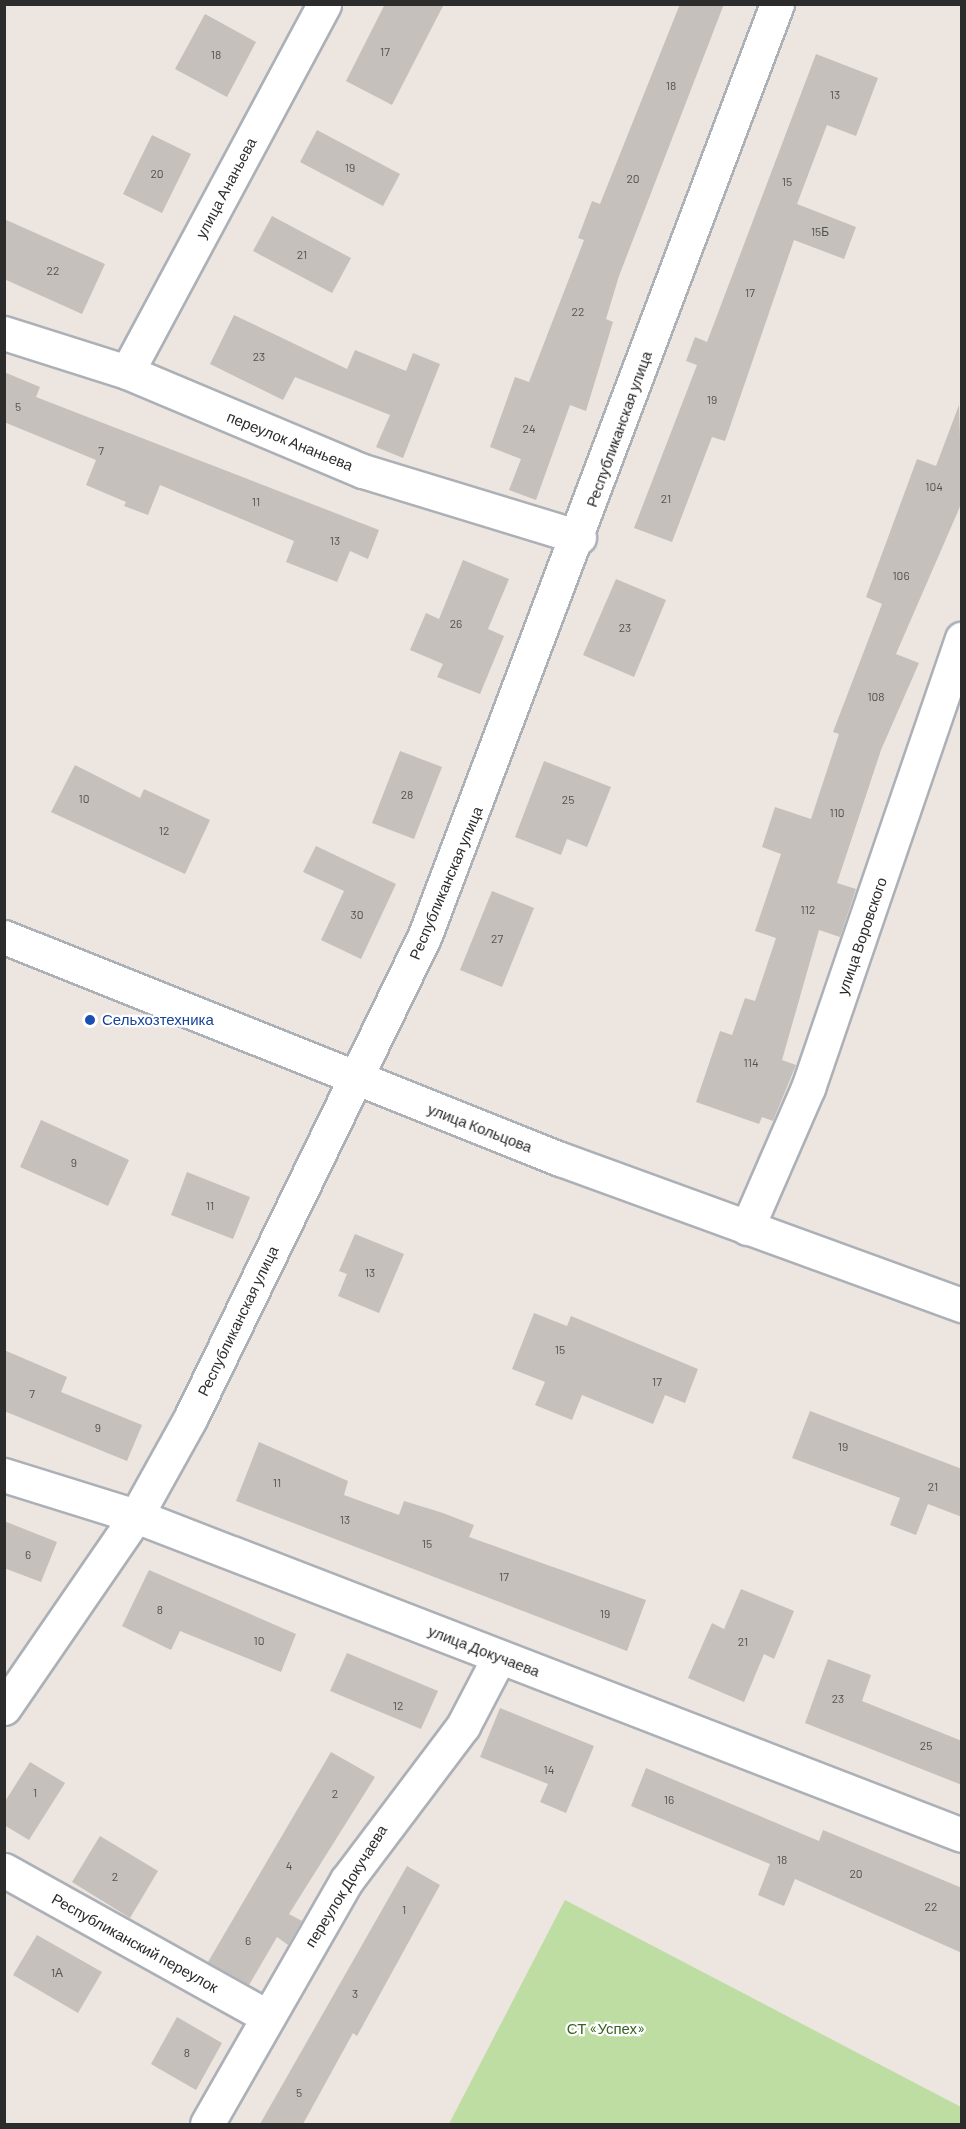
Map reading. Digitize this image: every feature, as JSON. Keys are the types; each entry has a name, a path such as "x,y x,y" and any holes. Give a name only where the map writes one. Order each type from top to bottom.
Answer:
{"street":[{"name":"улица Ананьева","path":"127,372 324,4"},
{"name":"Республиканская улица","path":"4,1708 136,1516 190,1419 359,1081 459,850 579,537 777,4"},
{"name":"переулок Ананьева","path":"4,333 127,372 363,471 579,537"},
{"name":"улица Воровского","path":"747,1228 808,1088 962,639"},
{"name":"улица Кольцова","path":"4,937 359,1081 747,1228 962,1305"},
{"name":"улица Докучаева","path":"4,1475 136,1516 962,1835"},
{"name":"переулок Докучаева","path":"207,2124 266,2015 388,1819 463,1726 499,1657"},
{"name":"Республиканский переулок","path":"4,1870 266,2015"}],"green space":[{"name":"СТ «Успех»","path":"565,1900 961,2107 961,2124 449,2124"}],"building":[{"path":"385,4 444,4 392,105 346,81"},
{"path":"680,4 724,4 619,276 606,319 613,322 586,411 570,405 536,500 509,490 521,459 490,447 515,377 529,382 584,240 578,238 592,201 600,204"},
{"path":"205,14 256,42 227,97 175,69"},
{"path":"816,54 878,78 856,136 827,125 797,204 856,227 844,259 794,240 725,441 712,437 672,542 634,528 697,365 686,361 695,337 707,342"},
{"path":"317,130 400,174 383,206 300,162"},
{"path":"152,135 191,154 162,213 123,194"},
{"path":"272,216 351,258 332,293 253,251"},
{"path":"4,219 105,264 82,314 4,279"},
{"path":"234,315 347,369 355,350 406,371 413,353 440,364 403,458 376,447 390,415 295,377 283,400 210,364"},
{"path":"4,372 40,387 36,397 379,530 368,559 350,551 337,582 286,562 294,541 160,485 148,515 124,506 126,502 86,485 96,460 4,422"},
{"path":"959,405 962,502 896,654 919,663 881,750 837,883 856,889 840,937 819,930 782,1060 796,1065 773,1121 762,1117 759,1124 696,1102 720,1031 732,1035 745,998 755,1001 776,938 755,931 781,854 762,847 775,807 811,819 839,734 833,732 882,604 866,597 917,459 936,466"},
{"path":"463,560 509,579 488,629 504,636 480,694 437,677 443,664 410,650 426,613 439,619"},
{"path":"616,579 666,600 634,677 583,655"},
{"path":"400,751 442,767 414,839 372,823"},
{"path":"544,761 611,787 587,847 567,839 561,855 515,837"},
{"path":"75,765 140,798 144,789 210,820 185,874 51,812"},
{"path":"316,846 396,884 361,959 321,940 344,891 303,872"},
{"path":"492,891 534,908 502,987 460,970"},
{"path":"41,1120 129,1160 108,1206 20,1167"},
{"path":"187,1172 250,1197 233,1239 171,1215"},
{"path":"355,1234 404,1254 379,1313 338,1296 347,1274 339,1271"},
{"path":"534,1313 567,1326 571,1316 698,1369 685,1403 665,1395 653,1424 582,1395 572,1420 535,1405 545,1382 512,1369"},
{"path":"4,1350 67,1377 61,1392 142,1425 127,1461 4,1411"},
{"path":"810,1411 962,1469 962,1517 928,1504 916,1535 890,1525 900,1498 792,1458"},
{"path":"259,1442 348,1481 344,1495 399,1515 404,1501 443,1513 474,1525 469,1537 646,1600 627,1651 236,1501"},
{"path":"4,1521 57,1542 41,1582 4,1568"},
{"path":"149,1570 296,1634 281,1672 180,1631 171,1650 122,1626"},
{"path":"741,1589 794,1611 774,1659 764,1654 744,1702 688,1678 712,1623 724,1629"},
{"path":"347,1653 438,1691 421,1729 330,1691"},
{"path":"828,1659 871,1675 862,1701 962,1741 962,1785 805,1723"},
{"path":"500,1708 594,1746 566,1813 540,1802 548,1784 480,1757"},
{"path":"331,1752 375,1777 289,1914 302,1921 288,1945 277,1937 249,1985 208,1962"},
{"path":"30,1762 65,1783 29,1840 4,1825 4,1803"},
{"path":"646,1768 819,1841 823,1830 962,1888 962,1953 795,1879 784,1906 758,1895 770,1864 631,1806"},
{"path":"100,1836 158,1871 130,1918 72,1882"},
{"path":"407,1866 440,1885 357,2036 353,2033 303,2124 260,2124"},
{"path":"37,1935 102,1972 78,2013 13,1975"},
{"path":"177,2017 222,2043 196,2090 151,2064"}],"place":[{"name":"Сельхозтехника","path":"90,1020"}]}
